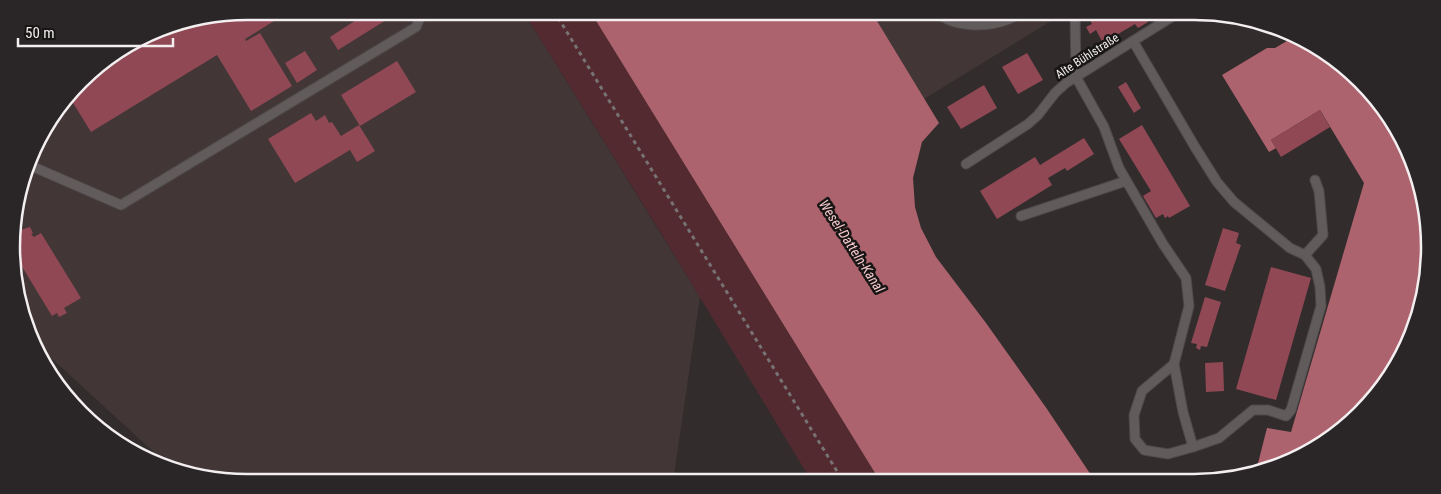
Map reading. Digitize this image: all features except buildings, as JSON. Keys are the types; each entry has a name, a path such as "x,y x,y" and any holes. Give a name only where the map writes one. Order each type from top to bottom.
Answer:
{"lane":[{"path":"34,167 121,205 416,27 419,20"},
{"path":"949,20 962,24 989,24 1006,20"},
{"path":"1075,20 1076,77 1104,126 1119,168 1126,181 1163,244 1186,278 1189,306 1174,364 1183,412 1193,447"},
{"name":"Alte Bühlstraße","path":"966,164 1028,124 1054,93 1066,83 1167,20"},
{"path":"1133,41 1217,182 1234,202 1274,236 1290,248 1305,255 1316,270 1320,287 1321,306 1291,410 1286,416 1268,410 1253,410 1219,438 1168,454 1144,450 1134,439 1134,414 1142,391 1174,364"},
{"path":"1305,255 1323,235 1319,191 1315,180"},
{"path":"1021,216 1126,181"}],"path":[{"path":"560,20 838,474"}],"shaded area":[{"path":"232,20 529,20 700,297 674,474 232,474 203,470 158,456 47,354 32,320 24,291 20,262 20,232 24,203 32,174 43,147 50,133 76,97 97,76 119,59 218,22"},
{"path":"529,20 596,20 876,474 807,474"},
{"path":"876,20 1052,20 924,99"}],"water":[{"name":"Wesel-Datteln-Kanal","path":"596,20 876,20 939,123 922,142 913,178 915,207 921,228 936,257 986,323 1090,474 876,474"},
{"path":"1288,40 1320,58 1355,86 1383,121 1404,160 1413,188 1421,232 1421,262 1417,291 1404,334 1383,373 1365,397 1344,418 1308,444 1281,457 1258,465 1267,428 1291,432 1364,183 1320,110 1271,140 1276,148 1269,152 1222,75 1267,48 1275,48"}]}
